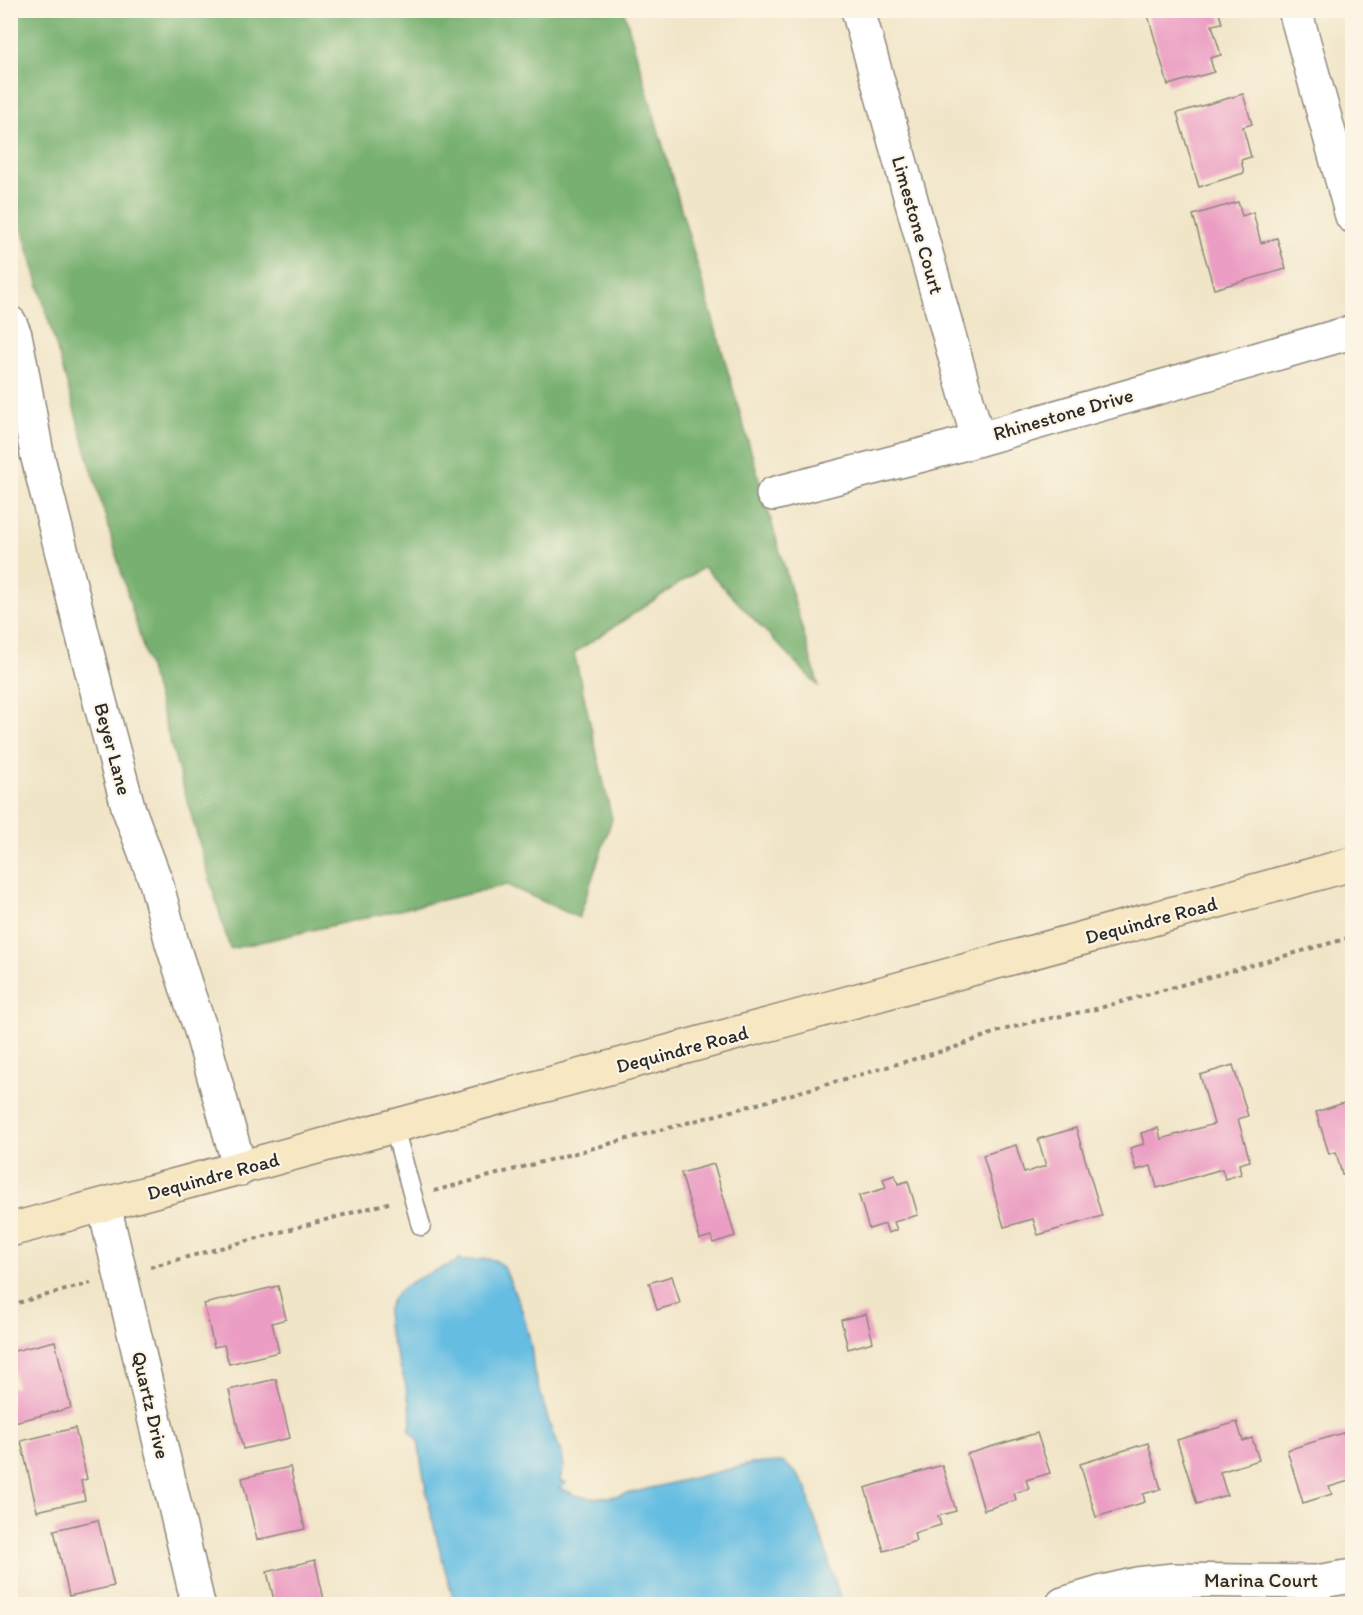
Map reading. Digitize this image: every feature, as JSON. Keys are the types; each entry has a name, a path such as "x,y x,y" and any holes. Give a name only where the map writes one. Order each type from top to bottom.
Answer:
{"main road":[{"name":"Dequindre Road","path":"10,1230 1353,864"}],"street":[{"name":"Limestone Court","path":"858,10 978,439"},
{"path":"1294,10 1353,216"},
{"name":"Beyer Lane","path":"10,323 15,335 37,454 129,810 156,882 240,1169"},
{"name":"Rhinestone Drive","path":"773,494 978,439 1353,332"},
{"name":"Quartz Drive","path":"104,1205 198,1605"},
{"name":"Marina Court","path":"1063,1605 1137,1584 1173,1580 1316,1581 1353,1576"}],"lane":[{"path":"394,1127 421,1226"}],"path":[{"path":"147,1268 784,1097 953,1048 996,1032 1096,1009 1353,937"},
{"path":"10,1305 98,1281"}],"green space":[{"path":"10,11 624,11 819,687 704,567 574,653 612,819 579,918 507,885 230,949 20,221 11,222"}],"water":[{"path":"459,1258 461,1261 495,1260 504,1267 523,1313 531,1345 534,1373 552,1432 562,1455 564,1467 559,1480 566,1483 560,1488 575,1495 590,1498 618,1496 751,1464 784,1463 794,1471 807,1488 810,1505 842,1604 455,1604 433,1523 418,1439 409,1431 412,1418 405,1382 387,1326 387,1312 399,1291 421,1277 456,1262"}],"building":[{"path":"1151,10 1218,10 1222,23 1212,25 1221,55 1210,58 1214,72 1168,85 1147,12"},
{"path":"1243,94 1252,124 1243,127 1251,157 1241,160 1244,173 1199,187 1177,113"},
{"path":"1238,202 1242,216 1253,212 1261,243 1277,238 1286,269 1214,289 1193,215"},
{"path":"1233,1065 1248,1116 1238,1119 1250,1161 1239,1164 1241,1174 1225,1179 1222,1169 1157,1188 1151,1166 1136,1170 1130,1148 1144,1144 1141,1133 1158,1128 1161,1139 1214,1124 1200,1075"},
{"path":"1347,1102 1352,1118 1352,1172 1342,1175 1336,1152 1329,1154 1316,1112"},
{"path":"1076,1128 1102,1216 1038,1235 1033,1219 1004,1227 983,1155 1016,1145 1024,1173 1046,1166 1038,1139"},
{"path":"714,1164 735,1236 713,1243 711,1236 700,1239 681,1173"},
{"path":"895,1175 898,1184 908,1181 918,1215 894,1222 897,1230 888,1233 885,1224 869,1229 859,1196 886,1188 883,1179"},
{"path":"672,1276 680,1303 657,1310 649,1283"},
{"path":"278,1286 286,1319 272,1323 279,1352 229,1364 224,1345 214,1347 204,1304"},
{"path":"866,1314 873,1342 848,1349 841,1320"},
{"path":"55,1341 71,1408 10,1423 10,1389 17,1387 10,1352"},
{"path":"276,1379 290,1438 243,1449 229,1390"},
{"path":"1237,1422 1243,1441 1252,1438 1259,1460 1220,1472 1227,1495 1197,1504 1177,1440"},
{"path":"75,1428 87,1479 81,1481 85,1500 37,1511 21,1441"},
{"path":"1352,1430 1352,1480 1329,1487 1332,1494 1303,1503 1287,1450"},
{"path":"1037,1433 1050,1473 1026,1480 1029,1489 1014,1493 1016,1500 984,1510 967,1454"},
{"path":"1148,1443 1161,1489 1143,1494 1145,1502 1096,1517 1080,1464"},
{"path":"942,1465 956,1511 938,1516 941,1525 914,1533 916,1541 884,1551 865,1488"},
{"path":"290,1467 305,1529 257,1540 242,1478"},
{"path":"98,1520 114,1586 69,1596 54,1530"},
{"path":"315,1560 325,1604 275,1604 267,1572"}]}
